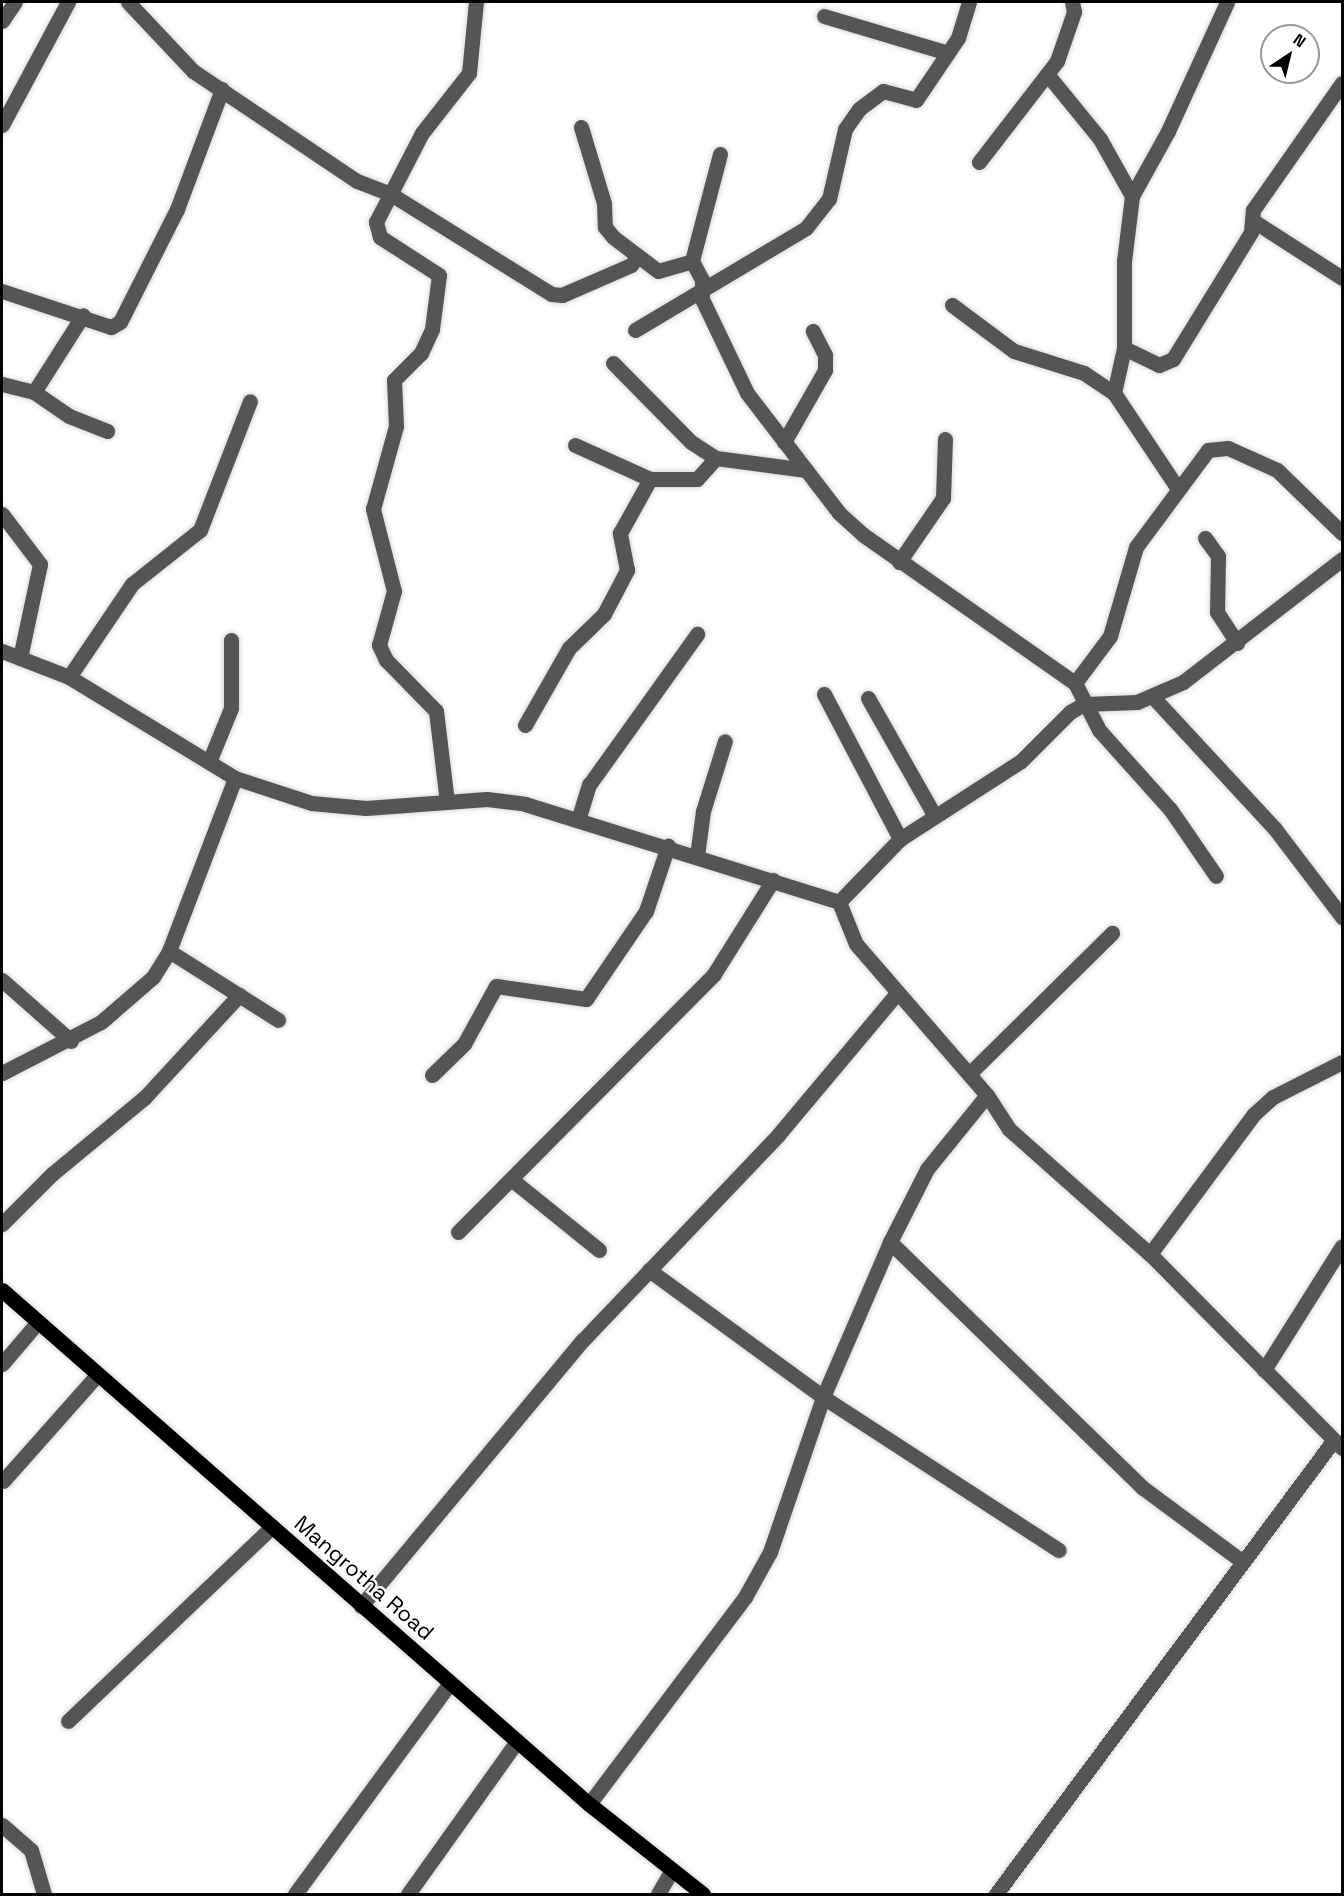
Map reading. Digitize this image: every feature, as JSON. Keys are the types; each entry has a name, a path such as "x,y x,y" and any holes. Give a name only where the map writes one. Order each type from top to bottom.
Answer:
{"main road":[{"name":"Mangrotha Road","path":"2,1290 589,1804 703,1894"}],"street":[{"path":"2,21 15,2"},
{"path":"2,125 68,2"},
{"path":"447,802 436,711 386,660 379,645 394,591 373,509 396,426 394,380 422,353 432,330 440,284 434,269 376,231 389,193 422,133 469,73 476,2"},
{"path":"635,330 806,228 829,199 845,129 859,109 883,91 916,100 948,53 969,2"},
{"path":"979,162 1047,74 1061,51 1072,2"},
{"path":"1114,393 1124,348 1124,261 1132,196 1168,131 1227,2"},
{"path":"137,5 192,71 357,181 389,193 550,294 562,295 631,266 638,256"},
{"path":"824,16 948,53"},
{"path":"1047,74 1100,139 1132,196"},
{"path":"1124,348 1159,365 1173,359 1251,232 1253,210 1342,83"},
{"path":"2,291 82,315 111,327 120,322 177,209 222,89"},
{"path":"581,127 604,203 605,227 658,271 692,261"},
{"path":"720,154 692,261 703,288 702,299 747,393 839,513 899,562 1074,683 1099,730 1170,809 1216,876"},
{"path":"1252,220 1342,278"},
{"path":"952,305 1014,351 1084,373 1114,393 1176,486"},
{"path":"34,392 82,315"},
{"path":"784,442 825,370 825,355 813,331"},
{"path":"613,363 691,442 717,458 806,470"},
{"path":"2,384 34,392 69,416 107,431"},
{"path":"69,676 132,584 200,530 250,401"},
{"path":"899,562 943,498 945,439"},
{"path":"575,445 650,479 697,479 717,458"},
{"path":"1074,683 1110,636 1136,547 1176,486 1208,450 1228,448 1277,470 1342,533"},
{"path":"525,725 569,648 604,614 627,570 620,533 650,479"},
{"path":"2,514 40,564 20,658"},
{"path":"1205,538 1218,556 1217,612 1237,643"},
{"path":"839,902 900,839 933,813 1021,761 1084,704 1137,702 1183,682 1340,564"},
{"path":"579,817 589,785 698,634"},
{"path":"209,762 231,708 231,640"},
{"path":"2,651 69,676 235,778 311,803 366,808 497,800 579,817 839,902 856,944 987,1095 1008,1129 1150,1254 1338,1444 1243,1562 996,1894"},
{"path":"824,694 900,839"},
{"path":"1152,696 1275,829 1342,917"},
{"path":"868,698 933,813"},
{"path":"697,855 702,811 725,741"},
{"path":"2,1073 71,1041 138,994 169,951 235,778"},
{"path":"432,1075 464,1044 496,986 586,999 646,911 668,846"},
{"path":"458,1232 714,974 773,880"},
{"path":"969,1074 1112,933"},
{"path":"169,951 278,1020"},
{"path":"2,980 71,1041"},
{"path":"361,1606 583,1340 778,1135 897,993"},
{"path":"2,1224 52,1174 145,1097 239,995"},
{"path":"1150,1254 1254,1114 1273,1097 1342,1062"},
{"path":"589,1804 745,1597 770,1552 823,1397 890,1242 927,1169 987,1095"},
{"path":"511,1179 599,1250"},
{"path":"890,1242 1143,1488 1243,1562"},
{"path":"1264,1370 1342,1246"},
{"path":"649,1270 823,1397 1059,1550"},
{"path":"2,1364 39,1323"},
{"path":"3,1481 98,1374"},
{"path":"68,1721 272,1527"},
{"path":"295,1894 450,1683"},
{"path":"408,1894 517,1741"},
{"path":"2,1825 31,1850 44,1894"},
{"path":"658,1894 672,1870"}]}
